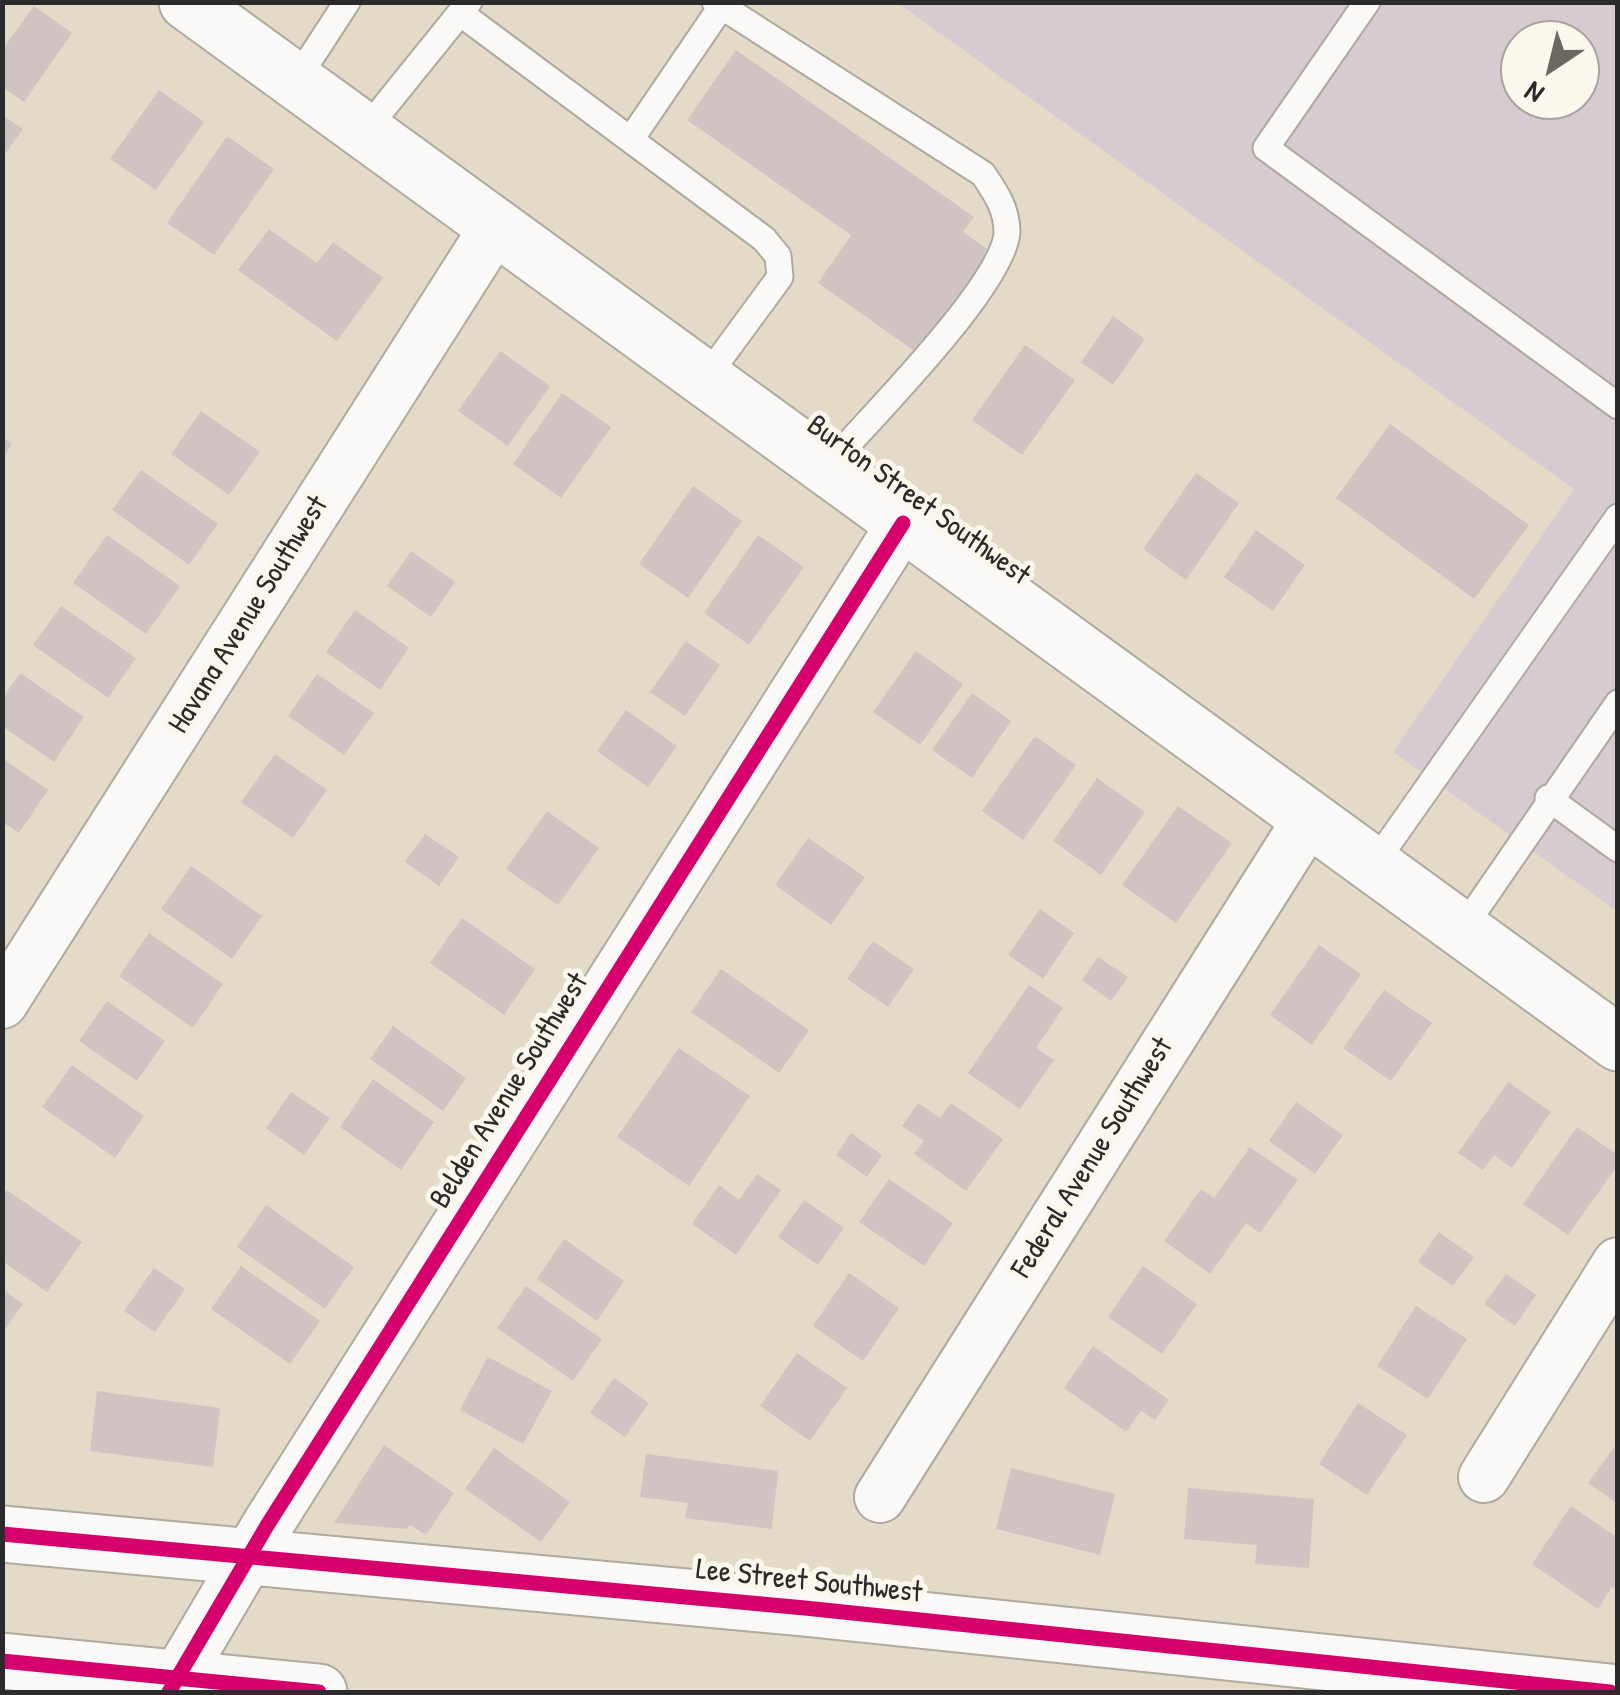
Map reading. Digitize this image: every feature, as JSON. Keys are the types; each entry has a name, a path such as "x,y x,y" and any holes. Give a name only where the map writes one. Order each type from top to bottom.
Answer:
{"street":[{"name":"Burton Street Southwest","path":"187,2 1618,1043"},
{"name":"Havana Avenue Southwest","path":"2,1004 496,226"},
{"name":"Belden Avenue Southwest","path":"173,1685 248,1556 903,523"},
{"name":"Federal Avenue Southwest","path":"880,1497 1308,820"},
{"path":"1484,1477 1618,1263"},
{"name":"Lee Street Southwest","path":"2,1534 805,1608 1610,1692"},
{"path":"2,1661 173,1685 319,1692"}],"lane":[{"path":"1367,2 1266,148 1618,406"},
{"path":"295,82 340,5"},
{"path":"630,138 718,5 983,174 1003,203 1007,232 1002,257 912,377 826,468"},
{"path":"364,132 464,8 764,239 778,256 780,277 706,380"},
{"path":"1372,867 1618,517"},
{"path":"1461,932 1548,798 1618,702"},
{"path":"1548,798 1618,850"}],"shaded area":[{"path":"898,3 1617,3 1617,911 1393,752 1574,489"}],"building":[{"path":"34,6 72,33 24,102 2,87 2,50"},
{"path":"736,50 974,217 963,232 995,255 923,357 818,283 851,235 687,120"},
{"path":"159,90 204,122 156,190 110,159"},
{"path":"2,115 23,129 2,158"},
{"path":"227,136 274,169 214,255 167,223"},
{"path":"269,229 317,263 333,242 383,278 337,341 238,270"},
{"path":"1113,316 1145,339 1113,385 1081,362"},
{"path":"1025,345 1075,380 1022,455 972,420"},
{"path":"500,351 550,386 508,446 458,411"},
{"path":"562,393 611,427 561,498 513,464"},
{"path":"201,411 260,452 229,495 171,454"},
{"path":"1390,424 1529,525 1474,599 1336,498"},
{"path":"2,437 12,444 2,458"},
{"path":"141,470 218,524 189,565 112,510"},
{"path":"1196,473 1239,503 1186,580 1143,549"},
{"path":"693,486 742,521 688,598 639,564"},
{"path":"1256,530 1305,565 1273,611 1224,577"},
{"path":"107,535 180,586 146,634 73,583"},
{"path":"758,535 804,567 749,645 704,613"},
{"path":"411,551 455,582 431,617 387,586"},
{"path":"61,606 136,658 108,698 33,645"},
{"path":"355,610 409,648 380,690 326,652"},
{"path":"686,641 720,665 685,716 650,692"},
{"path":"916,651 963,684 920,745 873,712"},
{"path":"20,673 84,717 54,762 2,726 2,699"},
{"path":"317,674 374,713 344,755 288,716"},
{"path":"972,693 1011,721 972,778 932,750"},
{"path":"626,710 677,746 648,787 597,751"},
{"path":"1035,736 1076,765 1023,840 982,811"},
{"path":"275,754 327,790 293,838 241,802"},
{"path":"2,758 48,790 19,833 2,822"},
{"path":"1097,778 1145,812 1101,875 1053,841"},
{"path":"1178,806 1232,843 1176,923 1122,885"},
{"path":"547,811 599,848 558,905 506,869"},
{"path":"425,834 459,857 439,886 405,862"},
{"path":"808,838 865,877 831,925 775,885"},
{"path":"191,866 262,916 232,959 161,909"},
{"path":"1040,909 1074,933 1043,979 1008,955"},
{"path":"462,918 535,969 504,1015 430,963"},
{"path":"149,933 223,984 193,1028 119,976"},
{"path":"873,941 914,969 888,1007 847,979"},
{"path":"1319,945 1361,974 1312,1045 1270,1015"},
{"path":"1098,957 1128,977 1111,1001 1082,980"},
{"path":"721,969 809,1030 779,1073 691,1012"},
{"path":"1029,985 1063,1008 1036,1048 1054,1060 1020,1109 968,1073"},
{"path":"1384,990 1432,1023 1391,1081 1343,1048"},
{"path":"107,1001 165,1041 137,1081 79,1041"},
{"path":"393,1026 466,1078 443,1111 370,1059"},
{"path":"679,1048 750,1096 689,1186 617,1137"},
{"path":"72,1065 144,1116 115,1158 42,1107"},
{"path":"373,1079 434,1122 401,1170 340,1127"},
{"path":"1508,1082 1551,1112 1512,1168 1494,1155 1483,1170 1458,1153"},
{"path":"291,1092 330,1118 304,1155 266,1128"},
{"path":"1296,1102 1343,1135 1315,1174 1269,1141"},
{"path":"918,1103 940,1118 951,1103 1003,1139 966,1191 914,1154 924,1141 902,1126"},
{"path":"1577,1127 1618,1155 1618,1165 1568,1235 1523,1204"},
{"path":"851,1133 882,1155 867,1177 836,1155"},
{"path":"1250,1147 1298,1180 1260,1233 1246,1223 1210,1274 1164,1241 1201,1189 1214,1198"},
{"path":"757,1174 781,1190 736,1255 692,1224 719,1185 739,1200"},
{"path":"889,1179 953,1223 924,1266 859,1222"},
{"path":"7,1190 82,1242 47,1292 2,1261 2,1196"},
{"path":"804,1200 844,1228 818,1265 778,1237"},
{"path":"266,1205 354,1267 325,1309 237,1247"},
{"path":"1439,1232 1474,1257 1453,1286 1418,1262"},
{"path":"564,1239 624,1281 597,1321 537,1279"},
{"path":"241,1266 320,1321 290,1364 211,1309"},
{"path":"1143,1266 1197,1304 1162,1354 1108,1317"},
{"path":"154,1268 185,1289 155,1332 124,1311"},
{"path":"849,1273 899,1308 863,1361 813,1326"},
{"path":"1506,1274 1536,1295 1515,1326 1484,1304"},
{"path":"526,1286 602,1339 573,1381 497,1328"},
{"path":"2,1289 23,1304 2,1333"},
{"path":"1416,1306 1467,1339 1428,1399 1377,1366"},
{"path":"1093,1346 1169,1400 1155,1420 1141,1411 1126,1432 1064,1388"},
{"path":"797,1353 847,1388 810,1441 760,1406"},
{"path":"488,1357 552,1391 523,1444 460,1410"},
{"path":"614,1378 649,1403 625,1437 590,1413"},
{"path":"97,1391 220,1408 213,1467 90,1451"},
{"path":"1358,1403 1407,1435 1367,1495 1319,1464"},
{"path":"1618,1442 1618,1504 1588,1483"},
{"path":"384,1445 454,1493 426,1535 410,1525 406,1529 334,1523"},
{"path":"494,1448 570,1502 541,1542 465,1489"},
{"path":"646,1454 778,1471 772,1529 685,1518 688,1503 640,1497"},
{"path":"1011,1468 1115,1494 1100,1555 996,1529"},
{"path":"1188,1488 1314,1499 1309,1568 1255,1564 1257,1545 1184,1539"},
{"path":"1571,1506 1618,1538 1618,1590 1612,1587 1598,1609 1532,1564"}],"cycle path":[{"path":"169,1692 268,1524 903,523"},
{"path":"2,1534 805,1608 1610,1692"},
{"path":"2,1661 319,1692"}]}
